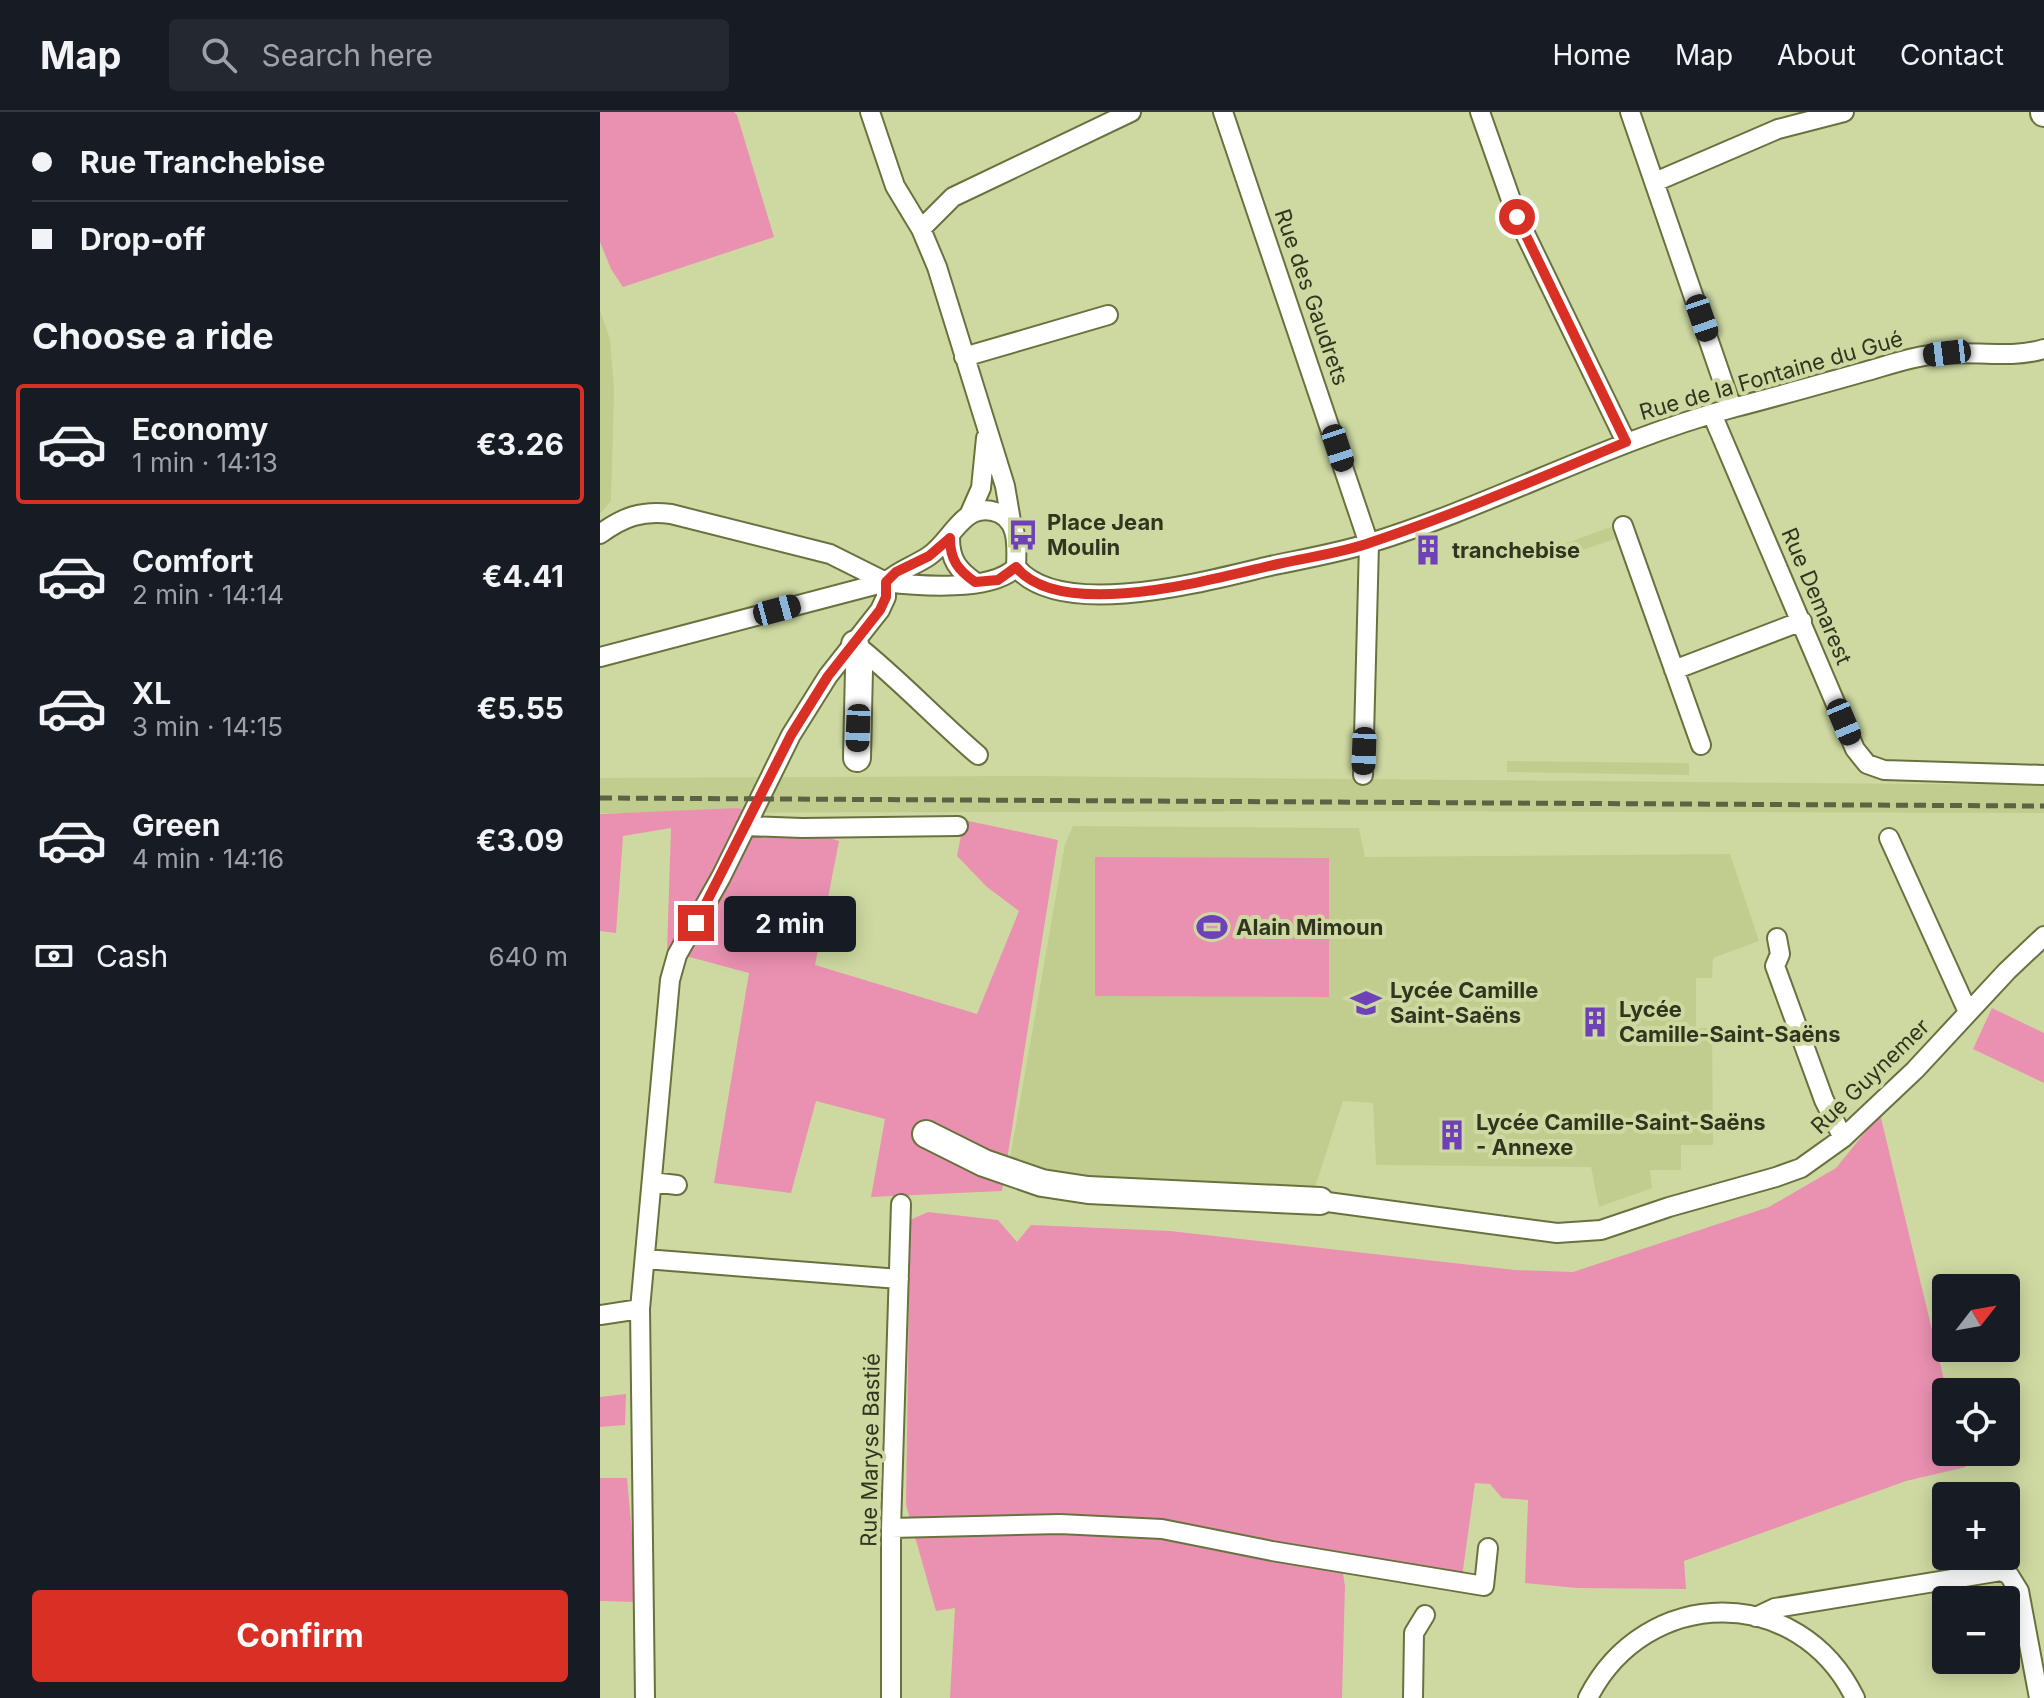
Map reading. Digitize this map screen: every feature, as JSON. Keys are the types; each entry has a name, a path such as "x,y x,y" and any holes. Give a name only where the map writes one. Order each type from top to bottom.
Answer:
{"main road":[{"path":"855,644 859,669 857,758"},
{"path":"926,1134 984,1163 1042,1183 1088,1190 1320,1201"}],"street":[{"path":"600,534 631,515 648,512 671,514 830,554 886,582 925,587 998,580 1016,567 1015,535 1005,486 937,267 921,229 895,186 870,112"},
{"path":"921,229 953,197 1131,112"},
{"name":"Rue des Gaudrets","path":"1223,112 1369,544"},
{"path":"1480,112 1517,217 1626,442"},
{"path":"1630,112 1732,408"},
{"path":"1655,182 1778,129 1844,112"},
{"path":"964,357 1108,315"},
{"name":"Rue de la Fontaine du Gué","path":"1016,567 1025,579 1045,588 1102,594 1199,583 1369,544 1469,507 1626,442 1732,408 1927,355 2010,354 2044,349"},
{"name":"Rue Demarest","path":"1712,414 1855,749 1867,764 1884,770 2044,775"},
{"path":"600,657 886,582 896,572 929,556 950,538 970,513 981,488 986,432"},
{"path":"970,513 986,509 1004,514 1011,521"},
{"path":"1623,526 1701,745"},
{"path":"950,538 954,563 975,582"},
{"path":"1363,775 1369,544"},
{"path":"645,1698 640,1309 670,980 677,955 757,806 791,735 828,676 880,610 886,597 886,582"},
{"path":"1674,670 1802,621"},
{"path":"855,644 891,673 928,712 978,755"},
{"path":"746,826 958,826"},
{"path":"1889,838 1968,1012"},
{"name":"Rue Guynemer","path":"1320,1201 1557,1233 1601,1230 1801,1168 1843,1138 1915,1070 2044,936"},
{"path":"1777,938 1780,954 1775,966 1824,1100 1843,1138"},
{"path":"652,1182 677,1185"},
{"name":"Rue Maryse Bastié","path":"891,1698 891,1528 901,1204"},
{"path":"645,1259 899,1279"},
{"path":"600,1315 640,1309"},
{"path":"891,1528 1060,1524 1162,1529 1272,1551 1484,1586 1488,1548"},
{"path":"1756,1617 1775,1608 2001,1571 2009,1575 2019,1591 2039,1698"},
{"path":"1808,1639 1806,1617 1818,1602"},
{"path":"1588,1698 1621,1651 1656,1627 1679,1618 1733,1612 1780,1625 1808,1639 1831,1661 1855,1698"},
{"path":"1413,1698 1414,1633 1425,1615"}],"shaded area":[{"path":"600,112 734,112 774,237 623,287 611,269 600,242"},
{"path":"600,311 610,339 614,390 611,501 600,514"},
{"path":"1611,527 1615,539 1559,558 1555,547"},
{"path":"1507,761 1689,763 1689,775 1507,772"},
{"path":"1026,776 2044,785 2044,813 600,813 600,778"},
{"path":"738,808 839,841 815,965 977,1014 1019,911 987,887 957,856 964,820 1058,840 1002,1191 871,1197 885,1119 816,1101 791,1193 714,1183 749,973 667,951 671,828 623,836 616,933 600,931 600,814"},
{"name":"Lycée Camille Saint-Saëns","path":"1073,826 1359,828 1365,857 1730,854 1759,941 1713,958 1712,978 1696,978 1696,1028 1712,1028 1713,1145 1681,1145 1681,1170 1650,1170 1652,1188 1599,1207 1591,1167 1376,1165 1373,1103 1343,1101 1315,1187 1007,1176 1065,844"},
{"name":"Alain Mimoun","path":"1095,857 1329,858 1329,997 1095,996"},
{"path":"1992,1008 2044,1033 2044,1083 1973,1049"},
{"path":"1880,1114 1932,1330 1932,1362 1940,1362 1944,1378 1932,1378 1932,1466 1966,1467 1906,1481 1684,1561 1686,1589 1577,1588 1525,1583 1528,1500 1502,1498 1490,1484 1475,1483 1462,1577 1341,1561 1345,1586 1342,1698 950,1698 955,1608 936,1611 906,1505 910,1220 928,1212 998,1220 1017,1242 1031,1225 1170,1231 1515,1270 1573,1272 1769,1207 1836,1168"},
{"path":"626,1394 625,1425 600,1427 600,1397"},
{"path":"600,1478 627,1478 638,1602 600,1601"}],"railway":[{"path":"600,798 2044,806"}],"place":[{"name":"Place Jean Moulin","path":"1023,535"},
{"name":"tranchebise","path":"1428,550"},
{"name":"Alain Mimoun","path":"1212,927"},
{"name":"Lycée Camille Saint-Saëns","path":"1366,1003"},
{"name":"Lycée Camille-Saint-Saëns","path":"1595,1022"},
{"name":"Lycée Camille-Saint-Saëns - Annexe","path":"1452,1135"}],"route":[{"path":"696,923 791,735 828,676 880,610 886,597 886,582 896,572 929,556 950,538 954,563 975,582 998,580 1016,567 1025,579 1045,588 1072,593 1140,592 1199,583 1369,544 1469,507 1626,442 1517,217"}]}
